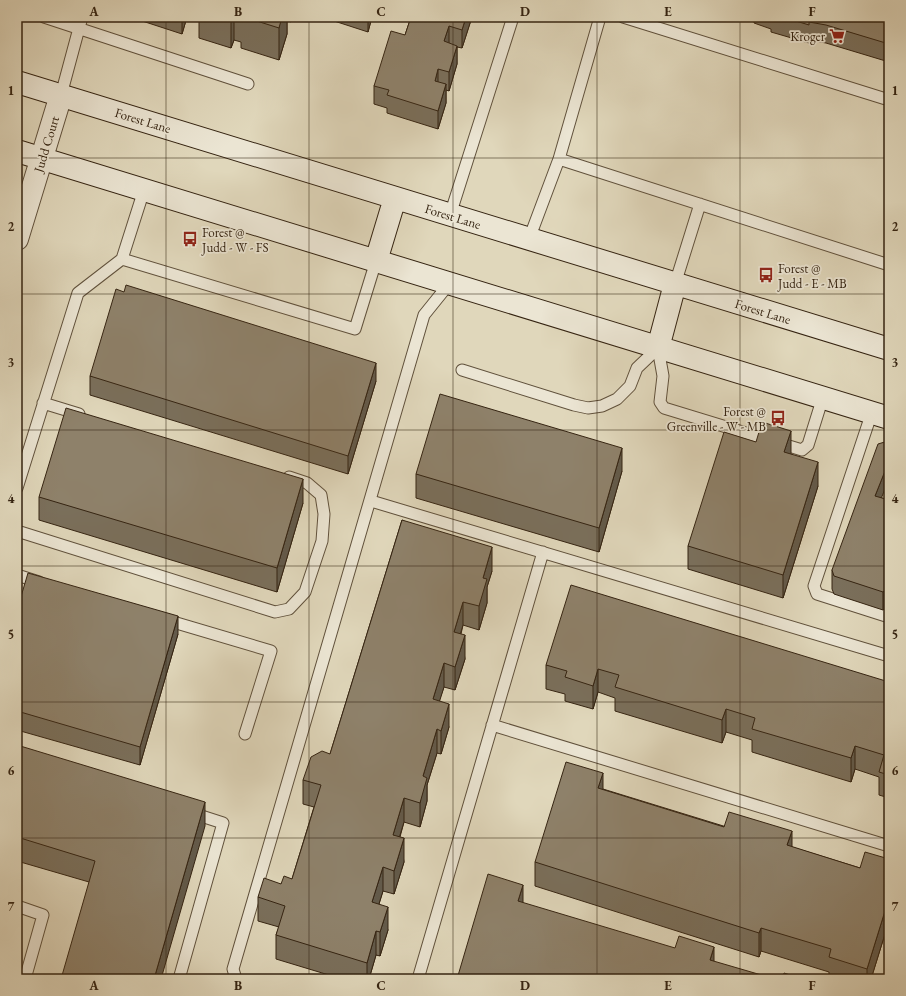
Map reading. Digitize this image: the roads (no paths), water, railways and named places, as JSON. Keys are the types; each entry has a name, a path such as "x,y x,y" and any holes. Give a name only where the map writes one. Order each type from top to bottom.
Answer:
{"main road":[{"name":"Forest Lane","path":"17,82 889,349"},
{"name":"Judd Court","path":"17,239 61,95"},
{"path":"17,151 880,415"},
{"path":"376,261 395,198"},
{"path":"658,348 675,284"}],"lane":[{"path":"44,17 248,84"},
{"path":"61,95 82,17"},
{"path":"450,215 513,17"},
{"path":"529,239 559,159 600,17"},
{"path":"623,17 889,100"},
{"path":"559,159 889,265"},
{"path":"17,488 21,462 43,403 78,293 122,259 144,190"},
{"path":"675,284 700,204"},
{"path":"122,259 354,329 376,261"},
{"path":"236,979 233,969 371,501 424,315 449,284"},
{"path":"462,370 588,408 602,406 617,399 630,386 637,368 658,348"},
{"path":"658,348 664,376 660,402 664,408 802,450 808,445 823,398"},
{"path":"43,403 89,416"},
{"path":"880,415 814,586 817,594 889,618"},
{"path":"17,531 275,612 289,608 305,592 322,541 324,514 320,495 307,483 277,474"},
{"path":"371,501 889,656"},
{"path":"418,979 543,552"},
{"path":"17,575 47,584"},
{"path":"152,616 271,651 245,734"},
{"path":"492,725 889,846"},
{"path":"179,979 223,823 185,811"},
{"path":"17,906 43,915 25,979"}],"place":[{"name":"Kroger","path":"837,36"},
{"name":"Forest @ Judd - W - FS","path":"190,239"},
{"name":"Forest @ Judd - E - MB","path":"766,275"},
{"name":"Forest @ Greenville - W - MB","path":"778,418"}]}
